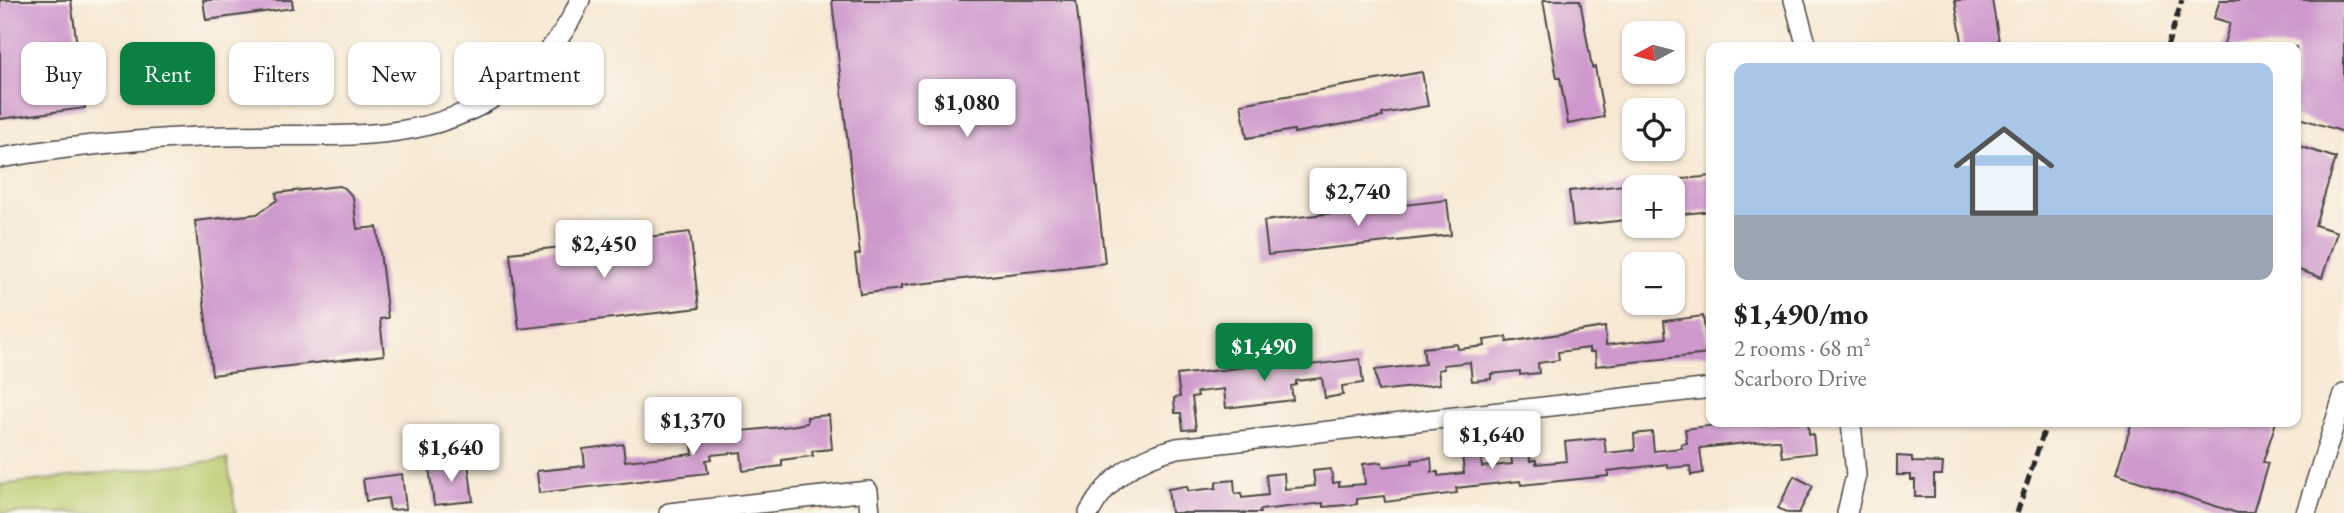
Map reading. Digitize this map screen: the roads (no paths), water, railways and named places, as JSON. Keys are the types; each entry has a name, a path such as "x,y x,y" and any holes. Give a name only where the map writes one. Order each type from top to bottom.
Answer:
{"street":[{"path":"0,158 85,146 200,137 375,134 409,131 447,121 491,101 544,58 580,0"},
{"path":"1794,0 1806,42"},
{"path":"1089,513 1106,487 1128,468 1152,455 1177,448 1706,389"},
{"path":"2306,513 2344,394"},
{"path":"1847,513 1856,475 1851,427"},
{"path":"669,513 868,491 870,513"}],"railway":[{"path":"2169,42 2182,0"},
{"path":"2017,513 2045,427"}]}
